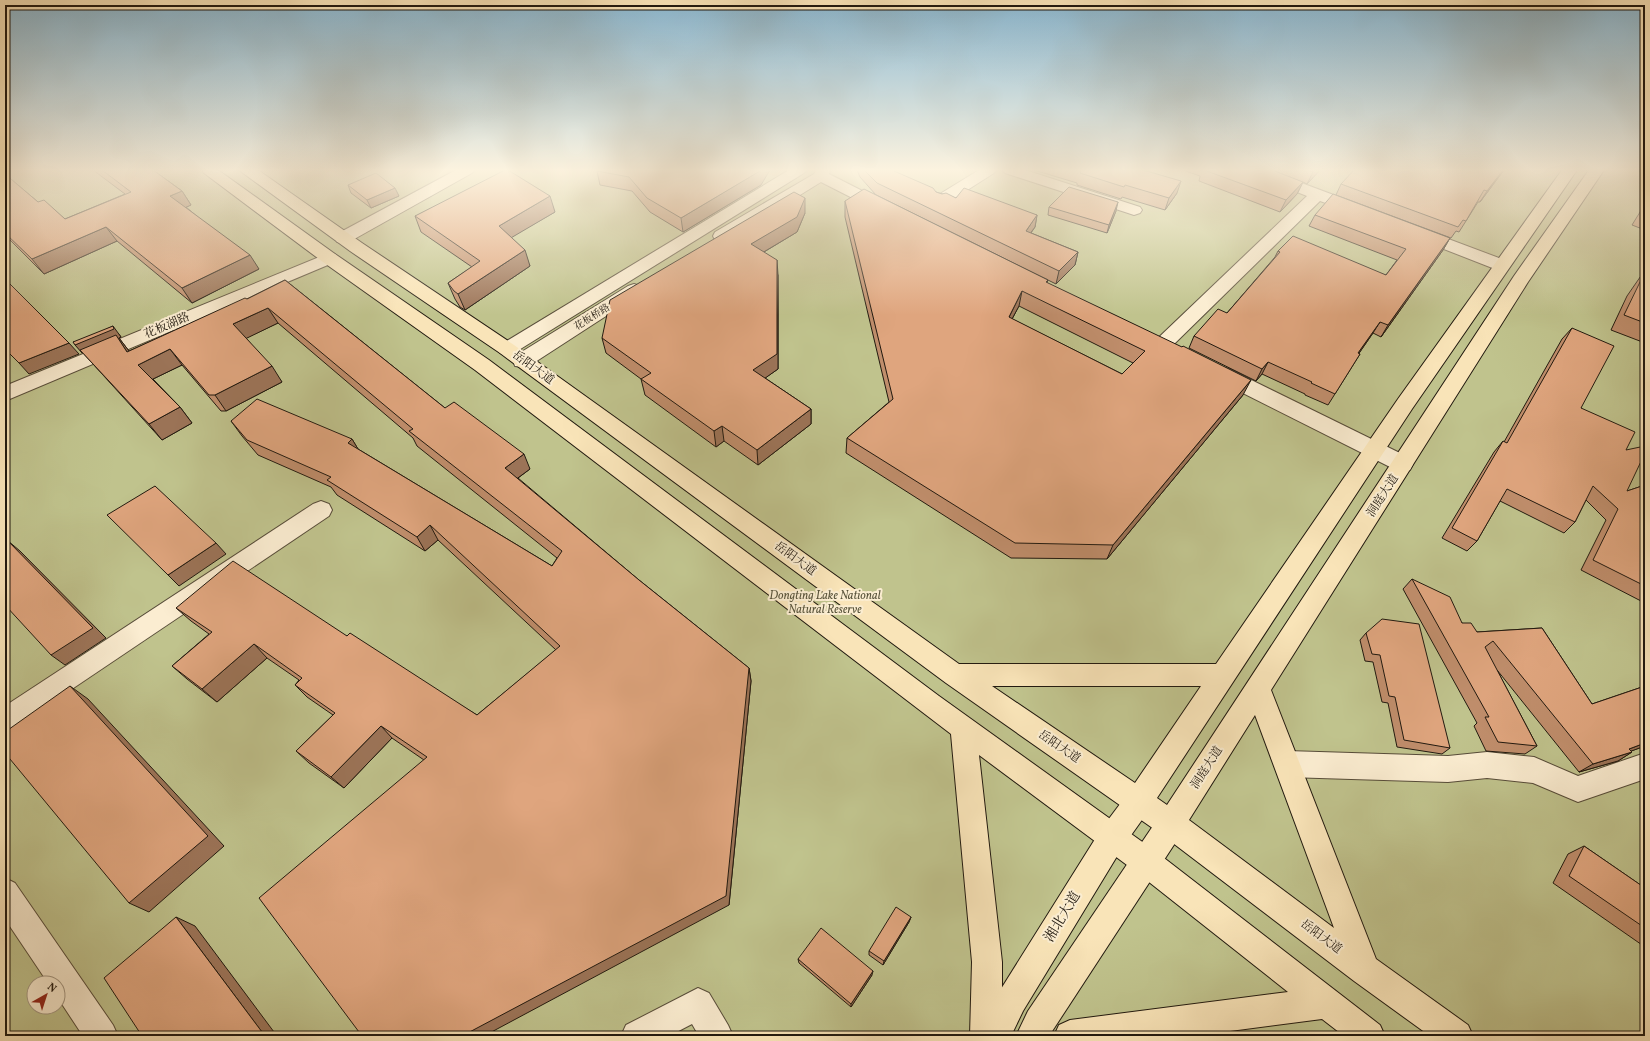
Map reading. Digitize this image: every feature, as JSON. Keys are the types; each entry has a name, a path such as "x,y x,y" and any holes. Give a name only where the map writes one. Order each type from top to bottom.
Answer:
{"main road":[{"path":"275,219 482,365 963,728 1145,861 1369,1036"},
{"name":"岳阳大道","path":"317,219 515,355 955,675 1139,801 1365,970 1457,1036"},
{"path":"1139,801 1222,675 1375,450 1535,219"},
{"name":"洞庭大道","path":"1171,824 1520,280 1563,219"},
{"path":"955,675 1222,675"},
{"path":"1258,688 1365,970"},
{"path":"963,728 986,962 986,1036"},
{"name":"湘北大道","path":"994,1036 1012,1000 1112,838 1139,801"},
{"path":"1032,1036 1039,1022 1171,824"},
{"path":"1070,1036 1326,1003"}],"street":[{"path":"344,238 379,219"},
{"name":"花板桥路","path":"515,355 724,219"},
{"path":"676,264 748,219"},
{"path":"1162,345 1293,219"},
{"path":"1406,228 1501,266"},
{"name":"花板湖路","path":"5,394 329,258"},
{"name":"花板桥路","path":"515,355 650,281"},
{"path":"1204,366 1403,464"},
{"path":"5,720 321,510"},
{"path":"1287,764 1448,769 1486,765 1534,770 1578,789 1645,766"},
{"path":"5,893 102,1036"},
{"path":"637,1036 698,1004 717,1036"}],"green space":[{"name":"Dongting Lake National Natural Reserve","path":"5,219 1645,219 1645,1036 5,1036"}],"building":[{"path":"5,219 201,219 250,255 182,288 106,227 32,259 5,233"},
{"path":"419,219 512,219 499,226 525,250 458,294 454,291 448,283 480,261"},
{"path":"749,219 794,219 751,244 777,260 777,354 753,370 811,409 757,450 722,426 714,431 641,379 651,373 602,338 610,300"},
{"path":"849,219 924,219 1048,280 1046,282 1182,347 1183,346 1251,380 1113,545 1015,543 847,438 893,399","holes":["1022,291 1145,351 1122,374 1009,317"]},
{"path":"951,219 1035,219 1026,231 1078,252 1059,271"},
{"path":"1088,219 1112,219 1109,225"},
{"path":"1325,219 1398,219 1450,238 1388,325 1380,322 1358,353 1360,354 1335,394 1268,362 1262,369 1194,336 1218,309 1227,313 1280,252 1278,251 1293,236 1386,275 1406,249"},
{"path":"1435,219 1467,219 1466,221 1463,220 1458,227"},
{"path":"1645,274 1645,323 1624,315"},
{"path":"285,280 445,408 454,402 524,454 505,468 639,580 749,668 726,896 462,1036 362,1036 259,898 427,757 381,726 331,777 296,751 335,713 295,685 302,678 254,644 202,689 172,666 212,632 176,608 233,561 347,636 350,633 477,715 560,646 430,525 417,537 327,480 331,477 247,440 231,421 257,399 352,439 348,443 552,566 562,551 409,431 413,429 268,308 233,324 272,366 215,395 209,395 170,349 138,365 180,407 149,424 80,350 116,335 127,352 245,298 247,299"},
{"path":"8,282 69,343 19,363 5,349 5,283"},
{"path":"113,326 114,329 75,345 73,342"},
{"path":"1572,328 1614,346 1581,408 1635,432 1626,450 1645,446 1645,453 1627,491 1645,485 1645,586 1593,560 1618,509 1593,486 1575,522 1507,489 1477,541 1452,528 1503,441 1507,443"},
{"path":"155,486 216,543 168,575 107,515"},
{"path":"7,540 93,628 51,655 5,605 5,541"},
{"path":"1412,579 1450,597 1462,623 1471,623 1477,632 1542,628 1592,704 1645,686 1645,743 1629,749 1632,752 1593,764 1493,641 1485,647 1537,746 1498,742 1485,717 1489,717"},
{"path":"1382,619 1419,624 1450,748 1404,740 1395,697 1389,696 1380,655 1372,654 1366,633"},
{"path":"70,686 208,836 129,903 5,753 5,732"},
{"path":"1584,846 1645,888 1645,928 1569,876"},
{"path":"896,907 911,917 884,961 869,951"},
{"path":"176,917 265,1036 142,1036 104,978"},
{"path":"821,928 873,971 851,1004 798,959"}]}
